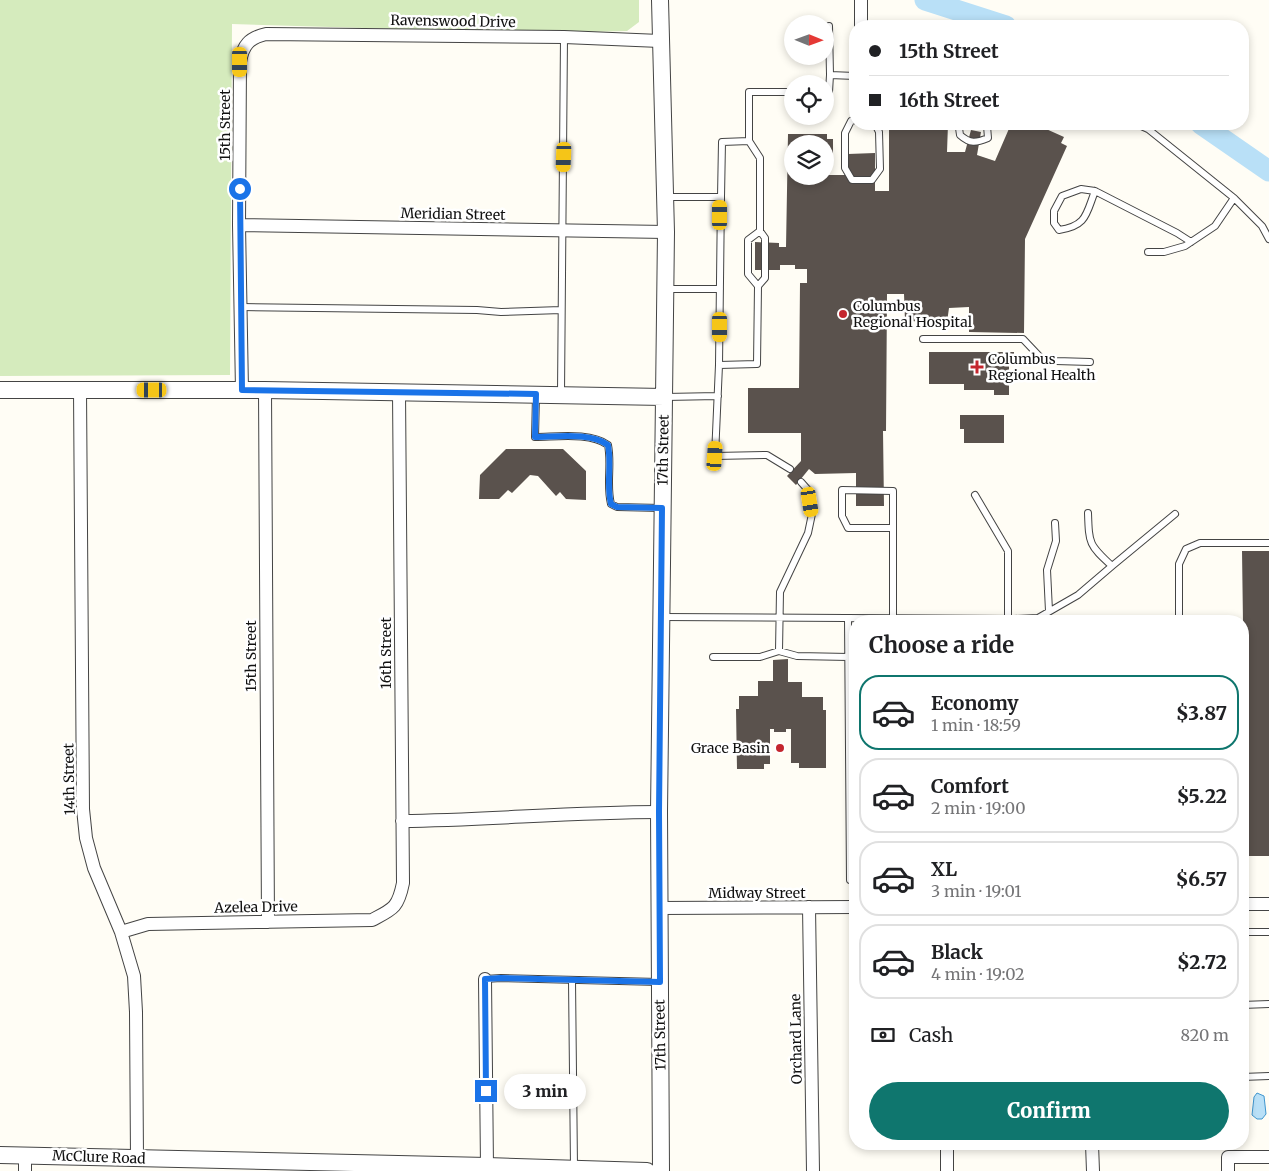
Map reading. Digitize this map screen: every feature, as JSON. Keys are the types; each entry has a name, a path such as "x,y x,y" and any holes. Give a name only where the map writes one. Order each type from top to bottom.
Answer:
{"street":[{"name":"17th Street","path":"660,0 666,232 659,812 662,1171"},
{"path":"861,0 861,20"},
{"name":"Ravenswood Drive","path":"247,42 255,36 266,34 564,37 660,41"},
{"name":"15th Street","path":"242,390 239,225 240,62 247,42"},
{"name":"Meridian Street","path":"239,225 666,232"},
{"path":"0,390 265,390 664,397"},
{"name":"14th Street","path":"80,390 83,809 86,838 94,868 121,932 134,976 137,1158"},
{"name":"15th Street","path":"265,390 268,922"},
{"name":"16th Street","path":"391,910 400,898 403,883 399,392"},
{"path":"402,821 471,820 596,812 659,812"},
{"path":"1249,904 1269,904"},
{"name":"Orchard Lane","path":"809,907 813,1171"},
{"name":"Midway Street","path":"659,908 849,907"},
{"name":"Azelea Drive","path":"121,932 148,924 372,920 391,910"},
{"path":"485,979 487,1166"},
{"path":"947,1150 947,1171"},
{"path":"1092,1150 1092,1171"},
{"name":"McClure Road","path":"0,1155 25,1163 137,1158 367,1168 487,1166 647,1171"},
{"path":"1228,1171 1228,1157 1269,1157"}],"lane":[{"path":"561,395 564,37"},
{"path":"834,76 849,76"},
{"path":"758,286 765,278 765,238 760,231 760,158 749,141 749,92 784,92"},
{"path":"849,126 845,133 845,168 852,180 872,180 880,169 878,130"},
{"path":"959,130 960,135 967,141 978,142 988,138 988,130"},
{"path":"1148,130 1234,198 1262,226 1269,239"},
{"path":"749,141 722,142 719,364 715,456 767,455 790,469"},
{"path":"1094,191 1084,220 1074,228 1060,230 1054,223 1054,211 1062,196 1081,189 1094,191 1191,242"},
{"path":"664,197 720,197"},
{"path":"1148,252 1164,252 1185,246 1215,226 1234,198"},
{"path":"719,364 758,364 758,286 748,274 748,240 760,231"},
{"path":"664,289 720,289"},
{"path":"241,307 501,312 561,310"},
{"path":"923,339 1023,339 1042,358 1056,361 1090,362"},
{"path":"536,394 535,437 590,438 600,440 608,445 610,455 608,494 611,504 617,507 662,508"},
{"path":"664,397 718,396"},
{"path":"779,651 780,592 808,532 812,514 809,491 801,482"},
{"path":"892,615 893,528 893,491 842,490 842,516 848,528 893,528"},
{"path":"975,495 1008,551 1008,615"},
{"path":"1088,513 1089,534 1094,549 1112,566"},
{"path":"1043,615 1078,595 1175,514"},
{"path":"1049,611 1047,570 1056,541 1055,523"},
{"path":"1179,615 1179,564 1186,549 1200,543 1269,543"},
{"path":"661,617 848,618 849,657 797,656 779,651 760,657 713,657"},
{"path":"1249,932 1269,932"},
{"path":"485,979 660,982"},
{"path":"572,980 574,1168"},
{"path":"1249,1005 1269,1004"},
{"path":"1249,1077 1269,1076"}],"green space":[{"path":"0,0 639,0 639,22 627,31 536,33 232,24 230,375 0,376"}],"water":[{"path":"1257,1093 1264,1096 1266,1114 1262,1119 1257,1119 1252,1115 1254,1097"}],"building":[{"name":"Columbus Regional Hospital","path":"889,130 948,130 947,152 965,152 971,130 981,132 977,155 995,161 1008,130 1048,130 1064,137 1061,143 1067,146 1025,239 1024,333 969,332 969,307 949,308 947,322 905,321 904,294 887,294 886,431 883,431 884,506 856,506 856,473 815,474 809,469 796,485 787,476 801,461 801,433 748,433 748,388 799,388 800,283 807,283 807,269 795,269 795,265 780,265 780,270 755,270 755,242 779,243 779,247 786,247 787,185 834,185 834,175 849,175 848,154 875,153 875,191 889,191"},
{"name":"Columbus Regional Hospital","path":"788,134 827,135 788,135"},
{"path":"929,352 1014,352 1014,365 1009,366 1009,395 994,395 994,390 964,390 964,384 929,384"},
{"path":"960,415 1004,415 1004,443 964,443 964,429 960,429"},
{"path":"506,449 563,449 586,471 586,500 566,499 560,492 556,496 538,476 530,475 512,493 508,490 499,499 479,499 480,475"},
{"path":"1242,551 1269,551 1269,856 1249,856 1249,615 1243,615"},
{"path":"788,659 788,682 802,682 802,697 823,697 823,710 826,710 826,768 799,768 799,763 791,763 791,729 786,729 786,732 774,732 774,729 770,729 770,764 764,764 764,769 737,769 736,709 739,709 739,696 758,696 758,681 773,681 773,660"}],"waterway":[{"path":"925,0 987,20"},
{"path":"1210,130 1269,171"}],"place":[{"name":"Columbus Regional Hospital","path":"843,314"},
{"name":"Columbus Regional Health","path":"977,367"},
{"name":"Grace Basin","path":"780,748"}],"route":[{"path":"240,189 242,390 536,394 535,437 590,438 600,440 608,445 610,455 608,494 611,504 617,507 662,508 659,812 660,982 485,979 486,1091"}]}
